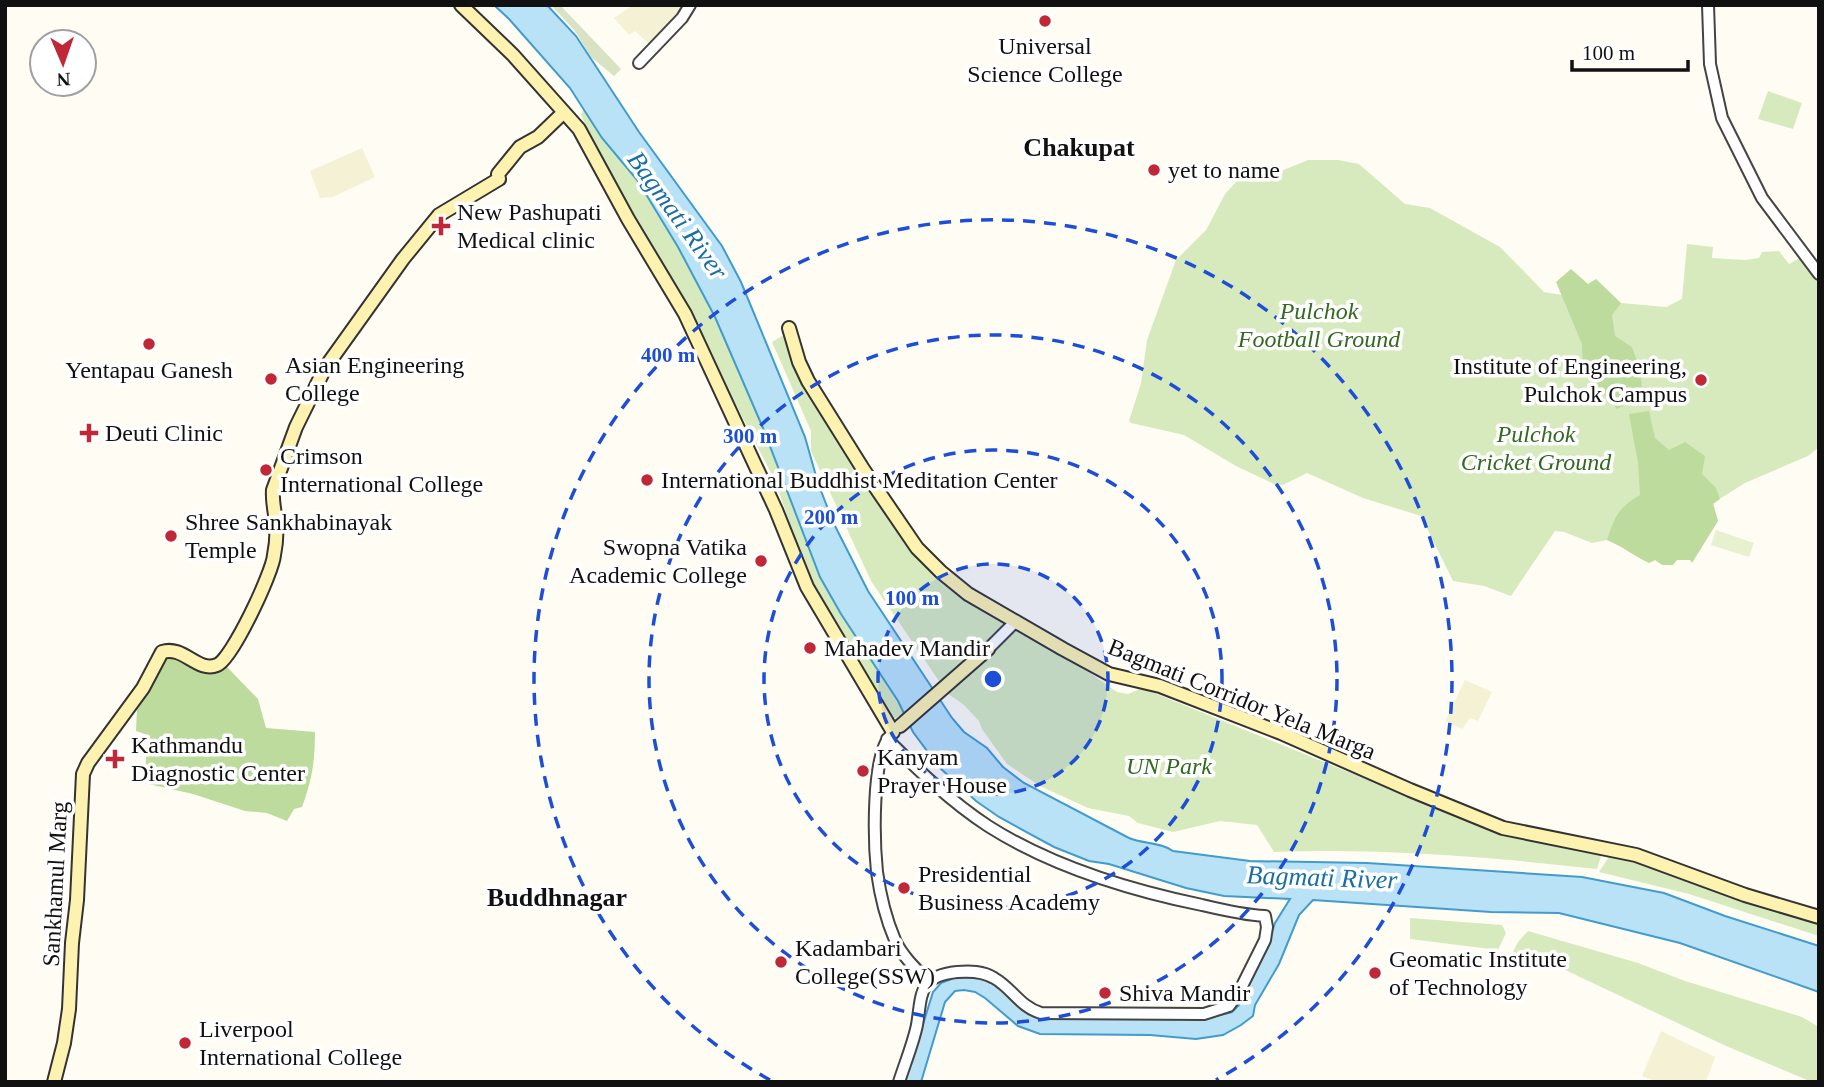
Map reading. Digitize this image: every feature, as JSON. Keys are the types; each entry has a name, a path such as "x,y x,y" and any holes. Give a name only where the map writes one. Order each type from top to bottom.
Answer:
{"main road":[{"path":"461,5 513,55 579,129 628,219 685,314 776,510 807,587 893,732 988,649"},
{"name":"Sankhamul Marg","path":"54,1082 69,1009 72,943 78,901 83,774 88,763 143,688 162,652 180,652 204,666 218,665 224,660 245,627 274,562 276,523 273,490 283,460 325,368 403,259 439,215 499,179 498,174 520,147 538,137 564,112"},
{"name":"Bagmati Corridor Yela Marga","path":"789,328 808,381 863,469 917,548 968,594 1109,674 1160,686 1269,728 1503,828 1636,855 1745,895 1819,917"}],"street":[{"path":"639,63 682,18 690,5"},
{"path":"1708,5 1710,64 1722,118 1762,198 1819,274"},
{"path":"988,649 1016,621"},
{"path":"899,1082 916,1026 919,997 929,982 945,974 981,973 1001,982 1028,1008 1041,1013 1204,1014 1229,1006 1265,940 1267,927 1265,916 1248,915 1174,899 1047,857 967,811 931,781 893,732 880,757 876,799 877,873 894,938 914,967 929,982"}],"shaded area":[{"path":"633,5 679,5 681,9 653,43 649,44 635,31 629,35 614,18"},
{"path":"362,148 375,177 333,197 320,198 310,171"},
{"path":"1465,680 1492,692 1478,721 1470,718 1462,729 1445,721"},
{"path":"1661,1031 1715,1057 1706,1082 1657,1082 1642,1076"}],"green space":[{"path":"551,5 560,5 621,69 614,76 591,57 575,31"},
{"path":"1768,91 1802,103 1793,129 1758,119"},
{"path":"583,110 638,181 678,247 715,317 763,428 820,577 904,713 893,719 810,580 775,481 681,297 612,184 581,115"},
{"name":"Pulchok Football Ground","path":"1308,160 1338,160 1359,164 1405,204 1430,208 1500,247 1544,292 1599,301 1666,307 1682,299 1687,244 1713,247 1712,258 1745,260 1759,258 1762,252 1779,251 1789,264 1803,256 1819,284 1819,447 1808,456 1745,483 1713,503 1718,521 1691,560 1655,560 1607,540 1592,543 1555,531 1511,596 1484,586 1453,581 1421,516 1363,498 1307,473 1283,485 1274,484 1236,466 1184,435 1131,423 1129,421 1141,383 1147,340 1176,260 1206,230 1225,194 1248,169 1255,176 1281,171"},
{"path":"1571,269 1588,284 1596,279 1621,303 1612,315 1615,336 1632,347 1639,366 1643,395 1617,409 1583,372 1582,344 1556,282"},
{"path":"784,335 800,374 932,570 1005,623 992,642 939,681 871,581 811,451 811,431 772,342"},
{"path":"1649,411 1655,438 1669,450 1685,442 1705,456 1702,474 1716,488 1720,499 1713,504 1718,521 1692,563 1690,560 1677,560 1673,565 1662,565 1655,560 1649,563 1607,540 1618,513 1640,495 1638,463 1629,414"},
{"path":"1716,530 1754,543 1749,557 1711,545"},
{"name":"UN Park","path":"1019,630 1117,692 1128,694 1142,688 1503,835 1602,853 1597,869 1436,854 1274,852 1257,825 1220,821 1173,832 1138,823 1129,816 1088,808 1040,786 1007,764 979,721 964,705 944,691 1005,638"},
{"path":"179,656 207,672 227,667 258,699 266,728 315,732 312,770 302,807 294,809 287,821 267,813 245,811 193,794 144,783 148,735 136,731 137,709 164,660"},
{"path":"1610,855 1667,869 1819,921 1819,936 1689,894 1599,872"},
{"path":"1410,918 1502,925 1506,933 1498,950 1410,939"},
{"path":"1528,931 1638,963 1685,981 1802,1017 1819,1027 1819,1082 1812,1082 1726,1046 1542,959 1513,952"}],"water":[{"name":"Bagmati River","path":"494,5 547,5 576,36 639,132 722,246 741,282 805,437 833,522 868,591 952,718 964,732 987,748 1003,767 1024,783 1129,838 1173,851 1250,861 1367,863 1582,877 1664,893 1819,946 1819,992 1680,943 1559,913 1491,912 1313,900 1299,915 1279,964 1255,1005 1253,1016 1223,1035 1196,1039 1150,1035 1040,1034 1018,1026 975,992 955,991 945,1002 921,1082 905,1082 933,992 941,983 954,978 971,976 986,979 1046,1017 1154,1017 1200,1020 1232,1012 1239,1005 1237,1003 1268,944 1275,923 1290,899 1224,896 1186,888 1109,864 1089,861 1054,847 999,817 976,801 939,767 913,732 898,701 820,577 763,428 715,317 678,247 638,181 602,138 570,88"}],"place":[{"name":"Universal Science College","path":"1045,21"},
{"name":"yet to name","path":"1154,170"},
{"name":"New Pashupati Medical clinic","path":"441,226"},
{"name":"Yentapau Ganesh","path":"149,344"},
{"name":"Asian Engineering College","path":"271,379"},
{"name":"Institute of Engineering, Pulchok Campus","path":"1701,380"},
{"name":"Deuti Clinic","path":"89,433"},
{"name":"Crimson International College","path":"266,470"},
{"name":"International Buddhist Meditation Center","path":"647,480"},
{"name":"Shree Sankhabinayak Temple","path":"171,536"},
{"name":"Swopna Vatika Academic College","path":"761,561"},
{"name":"Mahadev Mandir","path":"810,648"},
{"name":"Kathmandu Diagnostic Center","path":"115,759"},
{"name":"Kanyam Prayer House","path":"863,771"},
{"name":"Presidential Business Academy","path":"904,888"},
{"name":"Kadambari College(SSW)","path":"781,962"},
{"name":"Geomatic Institute of Technology","path":"1375,973"},
{"name":"Shiva Mandir","path":"1105,993"},
{"name":"Liverpool International College","path":"185,1043"}],"district":[{"name":"Chakupat","path":"1079,147"},
{"name":"Buddhnagar","path":"557,897"}],"park label":[{"name":"Pulchok Cricket Ground","path":"1536,448"}]}
